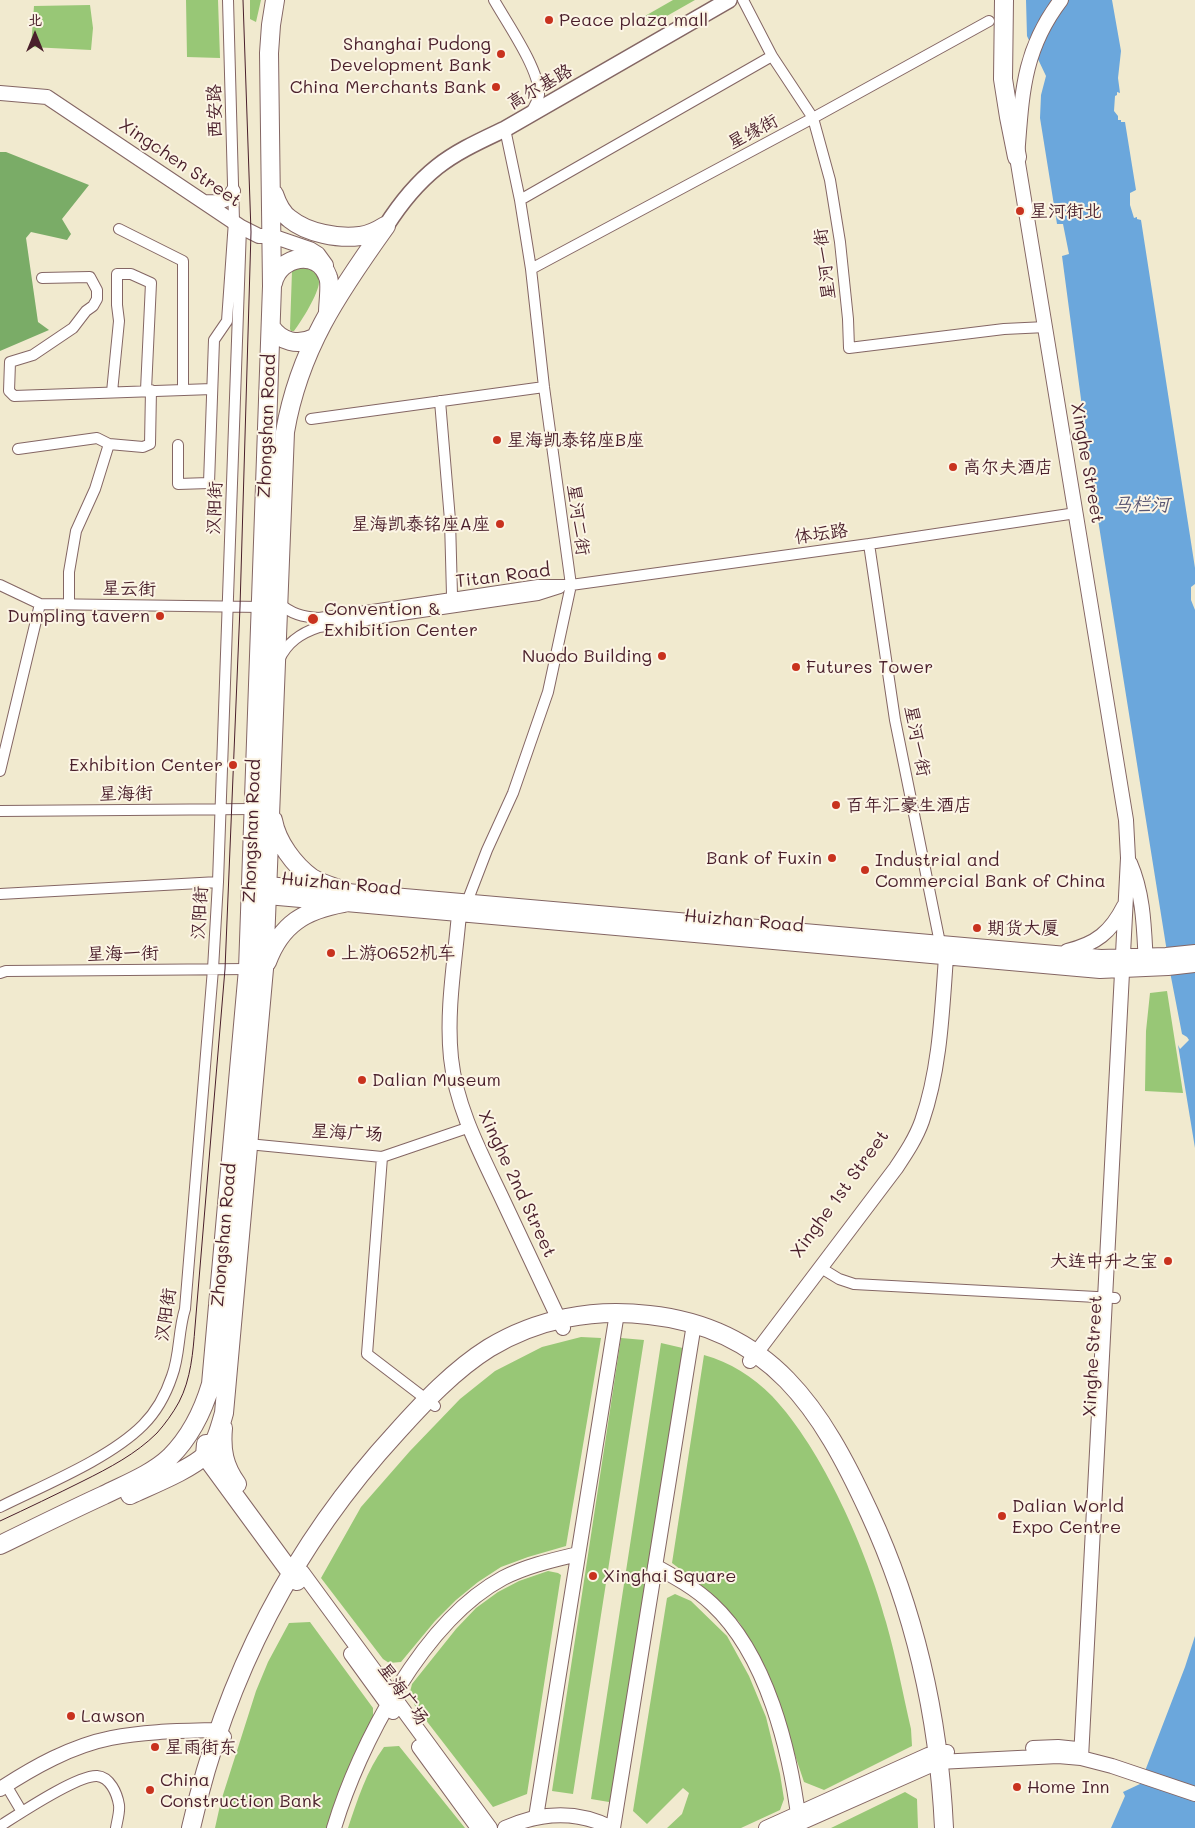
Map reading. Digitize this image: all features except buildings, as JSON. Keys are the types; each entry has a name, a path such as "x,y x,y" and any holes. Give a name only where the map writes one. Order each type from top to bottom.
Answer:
{"highway":[{"name":"Zhongshan Road","path":"0,1558 192,1465 205,1455 217,1435 224,1413 248,1144 256,969 262,890 261,608 272,286 268,242 271,186 270,53 271,25 275,0"},
{"path":"1004,0 1003,79 1017,158"},
{"path":"271,186 281,210 290,220 302,226 331,234 360,236 372,233 386,226"},
{"name":"Zhongshan Road","path":"262,808 276,666 285,432 290,405 314,338 328,313 386,226"},
{"path":"272,286 276,272 288,262 303,258 318,264 329,278 328,313"},
{"path":"271,327 275,334 290,341 307,342 314,338"},
{"path":"262,808 274,824 290,856 312,877 345,897"},
{"path":"256,969 270,953 287,927 315,910 345,897"},
{"name":"Zhongshan Road","path":"0,1545 125,1485 157,1467 170,1457 192,1429 207,1400 211,1384 256,969"},
{"path":"191,1828 200,1790 232,1690 257,1634 297,1573 321,1525 359,1475 431,1403 462,1368 488,1349 518,1333 566,1323 601,1313 616,1317 657,1315 693,1329 712,1330 749,1355 770,1363 807,1401 822,1422 852,1475 881,1538 899,1585 926,1683 933,1759 944,1828"},
{"path":"211,1384 205,1455 297,1573"},
{"path":"224,1413 222,1450 230,1474 297,1573"},
{"path":"201,1828 219,1735"},
{"path":"933,1759 934,1828"}],"main road":[{"name":"高尔基路","path":"386,226 396,210 437,167 474,144 505,129 729,0"}],"street":[{"name":"西安路","path":"228,0 233,192 238,224"},
{"path":"494,0 538,82 539,97 530,114"},
{"name":"星河一街","path":"742,0 772,56 813,118 830,180 840,242 849,348 1004,329 1046,327"},
{"name":"Xinghe Street","path":"1061,0 1046,20 1034,46 1026,74 1022,94 1017,158 1126,820 1128,858 1126,966 1085,1756"},
{"name":"星缘街","path":"531,269 989,21"},
{"path":"520,200 772,56"},
{"name":"Xingchen Street","path":"0,93 47,97 204,202 268,242 310,250 318,254 324,260 329,278"},
{"name":"星河二街","path":"465,910 487,850 512,793 548,692 570,585 544,387 531,269 520,200 505,129"},
{"path":"204,202 227,200 233,192"},
{"path":"178,445 178,484 209,483 214,340 228,321 238,224"},
{"name":"汉阳街","path":"0,1507 106,1453 123,1442 153,1414 173,1375 185,1309 213,969 218,882 228,607 238,224"},
{"path":"119,229 183,261 183,389"},
{"path":"18,450 98,438 109,444 143,446 150,444 148,390 151,283 130,274 118,274 117,305 119,321 112,392"},
{"path":"42,278 90,277 97,290 97,299 94,306 86,311 73,328 33,355 10,362 9,391 14,396 212,389"},
{"path":"311,419 544,387"},
{"path":"440,401 450,520 452,595"},
{"path":"69,604 69,572 76,531 95,489 109,444"},
{"name":"体坛路","path":"570,585 870,544 1076,513"},
{"name":"星河一街","path":"870,544 895,720 941,952"},
{"name":"星云街","path":"0,585 40,604 261,608"},
{"name":"Titan Road","path":"279,603 295,614 319,618 538,585 570,585"},
{"name":"Titan Road","path":"276,666 288,645 303,634 319,627 538,595 570,585"},
{"path":"0,771 40,604"},
{"name":"星海街","path":"0,811 262,808"},
{"name":"Xinghe Street","path":"1128,858 1143,905 1146,963"},
{"path":"0,894 218,882"},
{"name":"Huizhan Road","path":"262,890 941,952 1100,971 1146,963 1167,962 1195,965"},
{"path":"1049,953 1081,947 1094,941 1106,933 1116,921 1126,903"},
{"name":"Xinghe 2nd Street","path":"465,910 450,1031 455,1082 462,1108 470,1127 566,1323"},
{"name":"Xinghe 2nd Street","path":"465,910 459,1009 460,1057 464,1079 471,1106 488,1147 566,1323"},
{"name":"Huizhan Road","path":"941,952 1049,953 1101,958 1126,966"},
{"name":"Xinghe 1st Street","path":"749,1355 821,1268 896,1168 921,1122 938,1053 941,952"},
{"name":"Xinghe 1st Street","path":"749,1355 888,1166 907,1134 926,1073 941,952"},
{"name":"Huizhan Road","path":"1167,962 1195,952"},
{"name":"星海一街","path":"0,973 6,971 256,969"},
{"name":"星海广场","path":"248,1144 382,1157 470,1127"},
{"path":"382,1157 367,1354 431,1403"},
{"path":"821,1268 839,1280 854,1284 1110,1298"},
{"path":"536,1817 616,1317"},
{"path":"505,1828 536,1817 553,1814 586,1818 613,1828 693,1329"},
{"path":"334,1828 358,1762 374,1728 423,1652 441,1631 476,1596 503,1578 541,1563 578,1554"},
{"path":"655,1566 686,1583 712,1604 734,1629 750,1654 774,1710 782,1738 796,1796 796,1823"},
{"path":"297,1573 391,1701 490,1828"},
{"name":"星海广场","path":"391,1701 478,1828"},
{"path":"20,1814 4,1791 40,1765 66,1753 109,1738 160,1732 219,1735"},
{"path":"766,1828 796,1823 933,1759 1085,1756 1195,1794"},
{"path":"0,1826 58,1791 85,1778 95,1776 103,1777 110,1783 114,1791 119,1806 116,1828"}],"green space":[{"path":"186,0 218,0 220,58 187,57"},
{"path":"250,0 261,0 256,22 250,19"},
{"path":"673,0 695,0 651,25 645,16"},
{"path":"90,5 93,28 91,50 31,47 34,6"},
{"path":"0,152 6,152 89,185 62,219 71,234 67,240 31,232 26,238 38,322 49,330 0,351"},
{"path":"310,264 318,277 318,287 305,314 294,331 291,331 292,271 296,266"},
{"path":"1167,991 1183,1093 1145,1091 1146,1031 1150,993"},
{"path":"581,1337 601,1338 566,1546 501,1567 478,1582 435,1621 401,1662 389,1663 383,1659 321,1578 361,1507 410,1451 460,1399 495,1371 542,1347"},
{"path":"621,1338 644,1340 573,1794 552,1791"},
{"path":"661,1343 687,1349 615,1803 591,1799"},
{"path":"704,1355 732,1366 765,1389 791,1418 809,1444 841,1503 855,1534 878,1594 886,1622 911,1729 912,1746 824,1790 804,1782 766,1668 739,1622 701,1585 672,1563"},
{"path":"548,1571 561,1575 527,1794 493,1807 415,1706 410,1692 412,1684 456,1629 476,1608 498,1592 519,1581"},
{"path":"675,1594 691,1601 727,1636 749,1676 766,1717 784,1799 780,1810 741,1828 667,1828 682,1814 689,1793 683,1788 647,1824 633,1811 667,1598"},
{"path":"310,1622 373,1708 373,1717 329,1828 215,1828 221,1801 256,1691 268,1662 289,1623"},
{"path":"399,1746 465,1828 348,1828 363,1786 378,1756 384,1747"},
{"path":"905,1792 917,1799 918,1828 831,1828"}],"water":[{"name":"马栏河","path":"1026,0 1112,0 1121,51 1118,78 1120,93 1117,92 1115,96 1114,111 1118,116 1118,120 1125,122 1136,190 1130,193 1130,205 1134,218 1137,217 1137,219 1141,220 1195,568 1195,584 1191,587 1191,600 1195,610 1195,1148 1178,1045 1180,1049 1189,1040 1182,1034 1171,977 1092,482 1062,256 1069,254 1063,224 1057,224 1040,118 1041,95 1046,76 1027,36"},
{"path":"1195,1636 1195,1828 1111,1828 1125,1796 1123,1792 1140,1784"}],"tram line":[{"path":"0,1521 103,1471 149,1441 163,1426 179,1402 191,1365 225,969 240,607 251,232 243,0"}],"place":[{"name":"Peace plaza mall","path":"549,20"},
{"name":"Shanghai Pudong Development Bank","path":"501,54"},
{"name":"China Merchants Bank","path":"496,87"},
{"name":"星河街北","path":"1020,211"},
{"name":"星海凯泰铭座B座","path":"497,440"},
{"name":"高尔夫酒店","path":"953,467"},
{"name":"星海凯泰铭座A座","path":"500,524"},
{"name":"Dumpling tavern","path":"160,616"},
{"name":"Convention & Exhibition Center","path":"313,619"},
{"name":"Nuodo Building","path":"662,656"},
{"name":"Futures Tower","path":"796,667"},
{"name":"Exhibition Center","path":"233,765"},
{"name":"百年汇豪生酒店","path":"836,805"},
{"name":"Bank of Fuxin","path":"832,858"},
{"name":"Industrial and Commercial Bank of China","path":"865,870"},
{"name":"期货大厦","path":"977,928"},
{"name":"上游0652机车","path":"331,953"},
{"name":"Dalian Museum","path":"362,1080"},
{"name":"大连中升之宝","path":"1168,1261"},
{"name":"Dalian World Expo Centre","path":"1002,1516"},
{"name":"Xinghai Square","path":"593,1576"},
{"name":"Lawson","path":"71,1716"},
{"name":"星雨街东","path":"155,1747"},
{"name":"Home Inn","path":"1017,1787"},
{"name":"China Construction Bank","path":"150,1790"}]}
